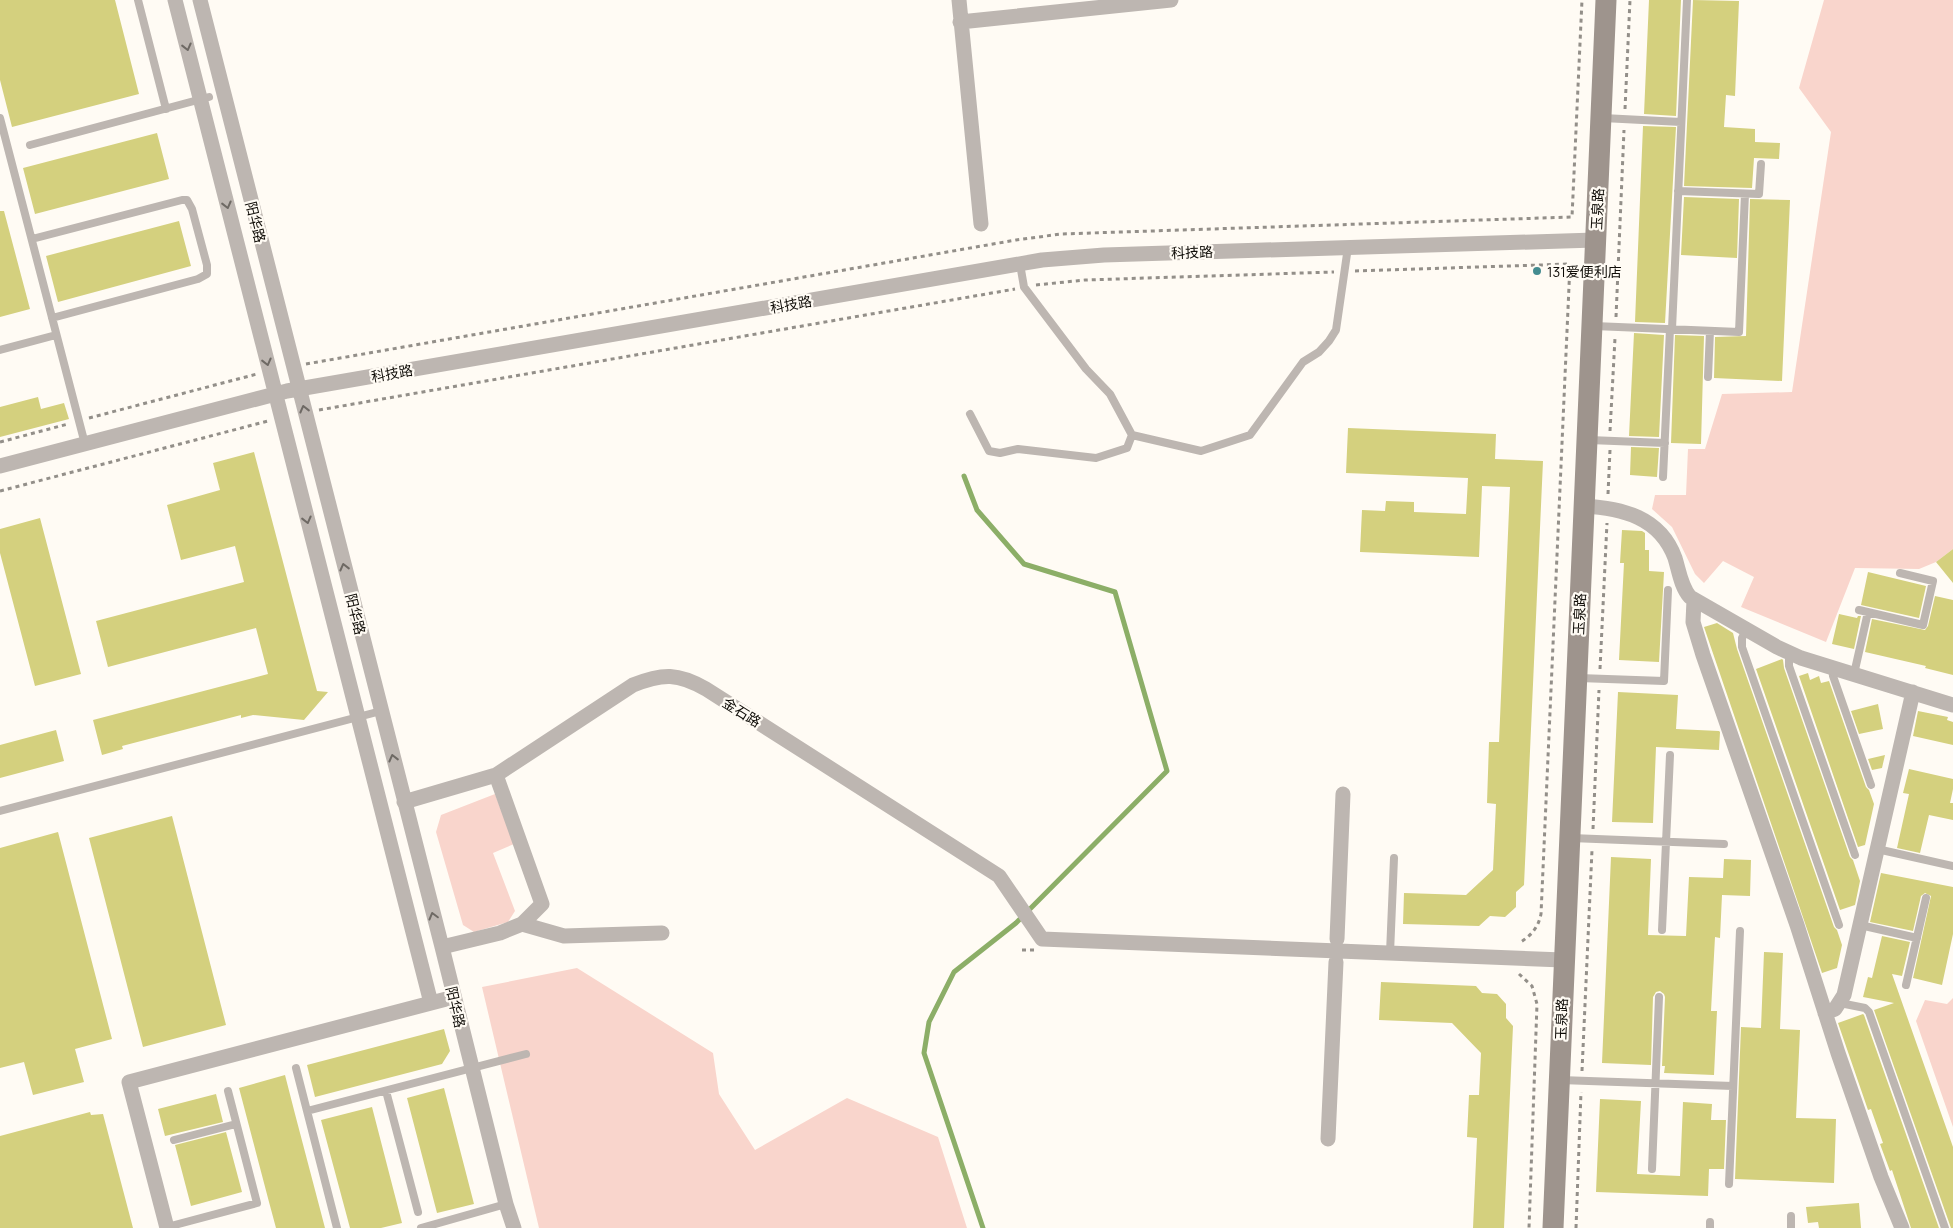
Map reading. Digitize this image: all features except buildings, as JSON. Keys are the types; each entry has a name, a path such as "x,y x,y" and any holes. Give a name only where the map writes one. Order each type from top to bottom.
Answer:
{"street":[{"name":"阳华路","path":"175,0 431,1003"},
{"name":"阳华路","path":"200,0 442,946 471,1068 514,1228"},
{"path":"958,0 981,224"},
{"path":"960,22 1171,0"},
{"name":"玉泉路","path":"1553,1228 1563,960 1606,0"},
{"name":"科技路","path":"0,466 299,389 1020,264 1104,255 1595,240"},
{"path":"1583,506 1607,507 1631,514 1658,531 1673,553 1685,590 1694,600 1746,630 1789,653 1953,705"},
{"path":"1694,600 1693,622 1699,642 1797,925 1881,1177 1902,1228"},
{"name":"金石路","path":"404,802 496,775 633,685 652,677 672,675 690,680 999,876 1042,945"},
{"path":"1826,1013 1835,1009 1844,995 1913,692"},
{"path":"442,946 500,933 522,924 542,904 496,775"},
{"path":"1337,939 1343,794"},
{"path":"522,924 564,936 662,933"},
{"path":"1042,945 1390,953 1563,960"},
{"path":"1328,1138 1336,962"},
{"path":"167,1227 129,1082 454,997"}],"lane":[{"path":"138,0 166,109"},
{"path":"1663,477 1687,0"},
{"path":"30,145 209,98"},
{"path":"0,118 85,444"},
{"path":"1600,118 1681,122"},
{"path":"1678,191 1759,194 1761,164"},
{"path":"1591,326 1739,332 1745,194"},
{"path":"32,239 187,200 190,204 202,246 208,270 207,274 202,277 52,318"},
{"path":"1020,264 1024,287 1086,369 1110,394 1132,435 1201,451 1250,435 1303,362 1319,352 1329,341 1336,330 1348,248"},
{"path":"1708,377 1710,331"},
{"path":"0,350 56,335"},
{"path":"970,414 989,451 1000,453 1018,449 1096,458 1127,448 1132,435"},
{"path":"1586,440 1665,443"},
{"path":"1859,610 1923,625 1934,581 1900,573"},
{"path":"1576,678 1664,681 1668,590"},
{"path":"1854,674 1868,612"},
{"path":"1746,630 1742,638 1742,647 1839,925"},
{"path":"1789,653 1789,666 1855,855"},
{"path":"1832,667 1833,676 1871,785"},
{"path":"0,811 381,711"},
{"path":"1662,930 1670,755"},
{"path":"1569,838 1724,844"},
{"path":"1877,849 1953,866"},
{"path":"1390,953 1394,858"},
{"path":"1906,985 1926,898"},
{"path":"1860,925 1917,938"},
{"path":"1729,1184 1740,931"},
{"path":"1652,1169 1659,997"},
{"path":"1840,1002 1865,1008 1869,1012 1945,1228"},
{"path":"307,1111 526,1054"},
{"path":"296,1068 337,1228"},
{"path":"1558,1080 1733,1086"},
{"path":"386,1090 418,1212"},
{"path":"167,1227 257,1203 228,1091"},
{"path":"174,1140 236,1124"},
{"path":"421,1228 506,1204"},
{"path":"1791,1216 1791,1228"}],"path":[{"path":"1572,217 1582,0"},
{"path":"1616,324 1630,0"},
{"path":"1352,271 1570,264 1541,914 1534,931 1516,944"},
{"path":"315,410 1024,287 1095,279 1343,272"},
{"path":"1576,1228 1615,333"},
{"path":"86,419 259,374"},
{"path":"0,491 271,420"},
{"path":"0,442 77,422"},
{"path":"1022,950 1042,945"},
{"path":"1515,972 1530,983 1536,995 1537,1004 1529,1228"}],"shaded area":[{"path":"1824,0 1953,0 1953,549 1936,562 1919,569 1855,568 1826,642 1741,607 1754,577 1723,561 1704,583 1695,574 1672,527 1652,509 1655,495 1686,495 1688,449 1705,449 1722,394 1792,392 1831,132 1799,88"},
{"path":"495,794 514,844 493,853 515,911 508,922 474,932 463,925 436,832 441,815"},
{"path":"577,968 713,1053 719,1094 755,1150 847,1098 938,1137 967,1228 539,1228 482,987"},
{"path":"1953,998 1953,1127 1916,1021 1925,1000 1947,1004"}],"waterway":[{"path":"964,476 977,510 1024,564 1115,592 1167,771 1016,923 954,972 929,1022 924,1053 983,1228"}],"place":[{"name":"131爱便利店","path":"1537,271"}]}
